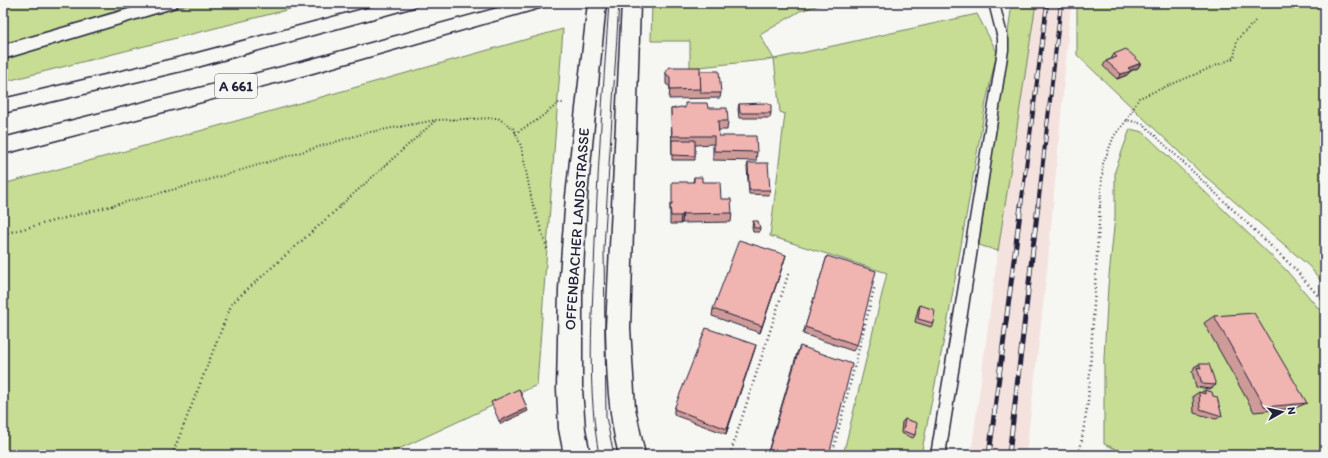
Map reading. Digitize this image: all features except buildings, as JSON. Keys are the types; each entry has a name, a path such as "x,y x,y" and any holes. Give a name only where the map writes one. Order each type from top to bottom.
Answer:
{"main road":[{"path":"3,52 170,3"},
{"name":"A 661","path":"3,106 190,62 408,3"},
{"name":"A 661","path":"3,146 309,68 537,3"},
{"name":"OFFENBACHER LANDSTRASSE","path":"577,455 571,410 569,316 573,248 586,104 595,38 597,3"},
{"path":"631,3 618,355 623,413 632,455"}],"lane":[{"path":"938,455 1003,50 1003,39 995,7"}],"path":[{"path":"1080,455 1088,402 1103,164 1114,136 1127,120 1139,98 1234,58 1237,40 1256,20"},
{"path":"516,133 536,121 559,103 586,104"},
{"path":"3,234 198,183 365,133 436,120 498,118 514,129 521,146 531,199 547,248 573,248"},
{"path":"172,455 232,303 436,120"},
{"path":"1127,120 1142,124 1295,269 1325,304"},
{"path":"730,455 789,272"},
{"path":"832,455 875,285"},
{"path":"1080,450 1088,455"}],"shaded area":[{"path":"1036,3 1071,3 1048,261 1026,455 971,455 998,251"}],"green space":[{"path":"3,3 141,3 3,47"},
{"path":"194,3 314,3 3,82 3,57"},
{"path":"652,3 825,3 800,11 760,35 774,59 690,68 690,41 651,41"},
{"path":"1012,3 1036,3 998,251 979,245"},
{"path":"1077,3 1325,3 1325,286 1309,266 1199,171 1077,55"},
{"path":"977,14 997,52 986,102 949,314 921,455 843,455 887,273 770,236 785,114 780,112 774,59"},
{"path":"563,29 537,385 386,455 3,455 3,184 218,126"},
{"path":"1130,129 1143,132 1286,270 1325,316 1325,455 1130,455 1104,444 1104,358 1108,286 1115,217 1115,171"}],"tram line":[{"path":"599,455 593,408 591,339 598,169 609,3"},
{"path":"614,455 606,417 604,248 619,3"}],"railway":[{"path":"1021,206 1047,3"},
{"path":"1038,206 1061,3"},
{"path":"989,455 1021,205"},
{"path":"1009,455 1038,205"}]}
